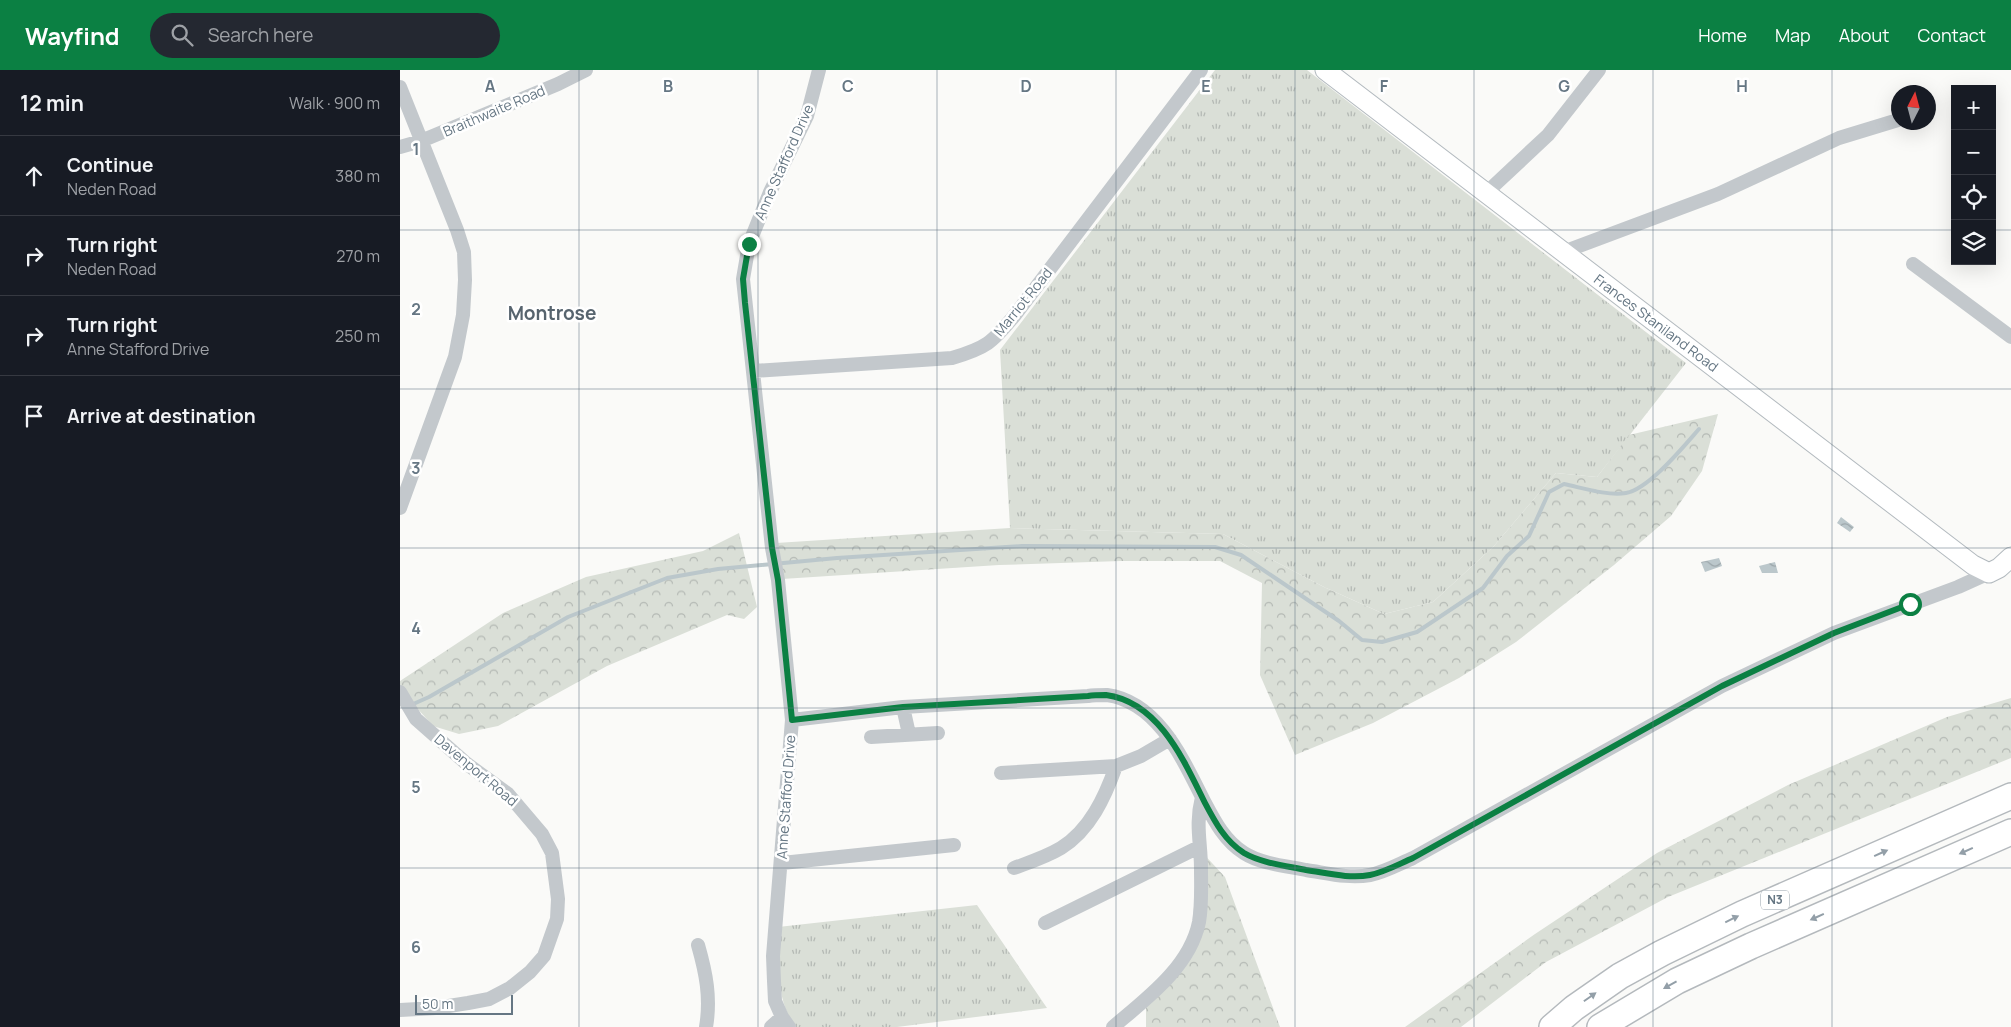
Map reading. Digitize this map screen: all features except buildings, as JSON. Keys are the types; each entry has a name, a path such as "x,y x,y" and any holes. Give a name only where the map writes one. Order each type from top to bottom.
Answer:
{"highway":[{"name":"N3","path":"1552,1027 1574,1008 1620,976 1662,953 1742,914 2011,796"},
{"name":"N3","path":"1600,1027 1652,994 1685,977 2011,832"}],"street":[{"name":"Braithwaite Road","path":"400,147 421,141 548,88 586,70"},
{"name":"Anne Stafford Drive","path":"785,1022 776,1001 773,956 782,863 792,720 778,580 772,548 743,279 749,244 770,192 807,116 819,70"},
{"name":"Marriot Road","path":"754,371 952,358 979,350 997,336 1015,315 1201,70"},
{"name":"Frances Staniland Road","path":"1325,70 1972,565 1989,573"},
{"path":"1486,193 1548,135 1599,70"},
{"path":"400,87 460,237 464,252 466,280 463,315 455,357 400,508"},
{"path":"1562,252 1576,245 1635,226 1718,194 1839,138 1891,122"},
{"path":"1913,264 2011,337"},
{"path":"792,720 903,707 1106,695 1118,698 1148,714 1160,726 1170,740 1218,827 1244,853 1258,859 1303,869 1340,875 1371,875 1413,858 1722,686 1834,633 1958,587 1999,568 2011,557"},
{"name":"Davenport Road","path":"400,692 416,719 466,764 508,794 542,834 552,853 558,898 557,918 544,956 530,972 510,988 489,999 468,1004 400,1010"},
{"path":"903,707 909,734"},
{"path":"872,737 938,733"},
{"path":"1001,773 1116,766 1141,756 1170,740"},
{"path":"1014,868 1062,848 1084,829 1098,807 1116,766"},
{"path":"1113,1027 1158,986 1187,954 1199,920 1201,866 1198,818 1202,797"},
{"path":"782,863 954,844"},
{"path":"1044,923 1199,847"},
{"path":"698,946 708,982 709,997 706,1027"},
{"path":"771,1027 785,1022"}],"green space":[{"path":"1215,70 1307,70 1686,363 1597,477 1556,473 1494,546 1433,602 1384,614 1324,587 1223,534 1010,528 1000,350"},
{"path":"1718,414 1702,471 1671,516 1614,565 1516,642 1459,678 1373,723 1295,755 1260,675 1262,583 1220,561 1121,561 999,565 782,579 776,543 1010,528 1223,534 1324,587 1384,614 1433,602 1494,546 1556,473 1597,477 1629,435"},
{"path":"739,533 757,607 744,619 727,615 607,666 498,726 459,734 433,726 400,689 400,681 503,613 586,577 703,551"},
{"path":"2011,698 2011,758 1668,897 1546,962 1461,1027 1405,1027 1535,934 1657,853 1788,785 1947,717"},
{"path":"1199,849 1225,877 1280,1027 1146,1027 1146,1005 1181,960 1192,930"},
{"path":"977,905 1047,1008 897,1027 796,1027 789,1016 784,1004 779,979 778,927"}],"water":[{"path":"1841,517 1854,527 1850,532 1837,523"},
{"path":"1719,558 1722,566 1705,572 1701,562"},
{"path":"1775,562 1778,573 1762,573 1759,566"}],"waterway":[{"path":"411,705 429,697 568,617 667,578 718,569 837,558 1022,546 1215,547 1241,555 1339,621 1362,640 1382,642 1417,632 1483,588 1507,556 1529,536 1549,492 1564,484 1619,494 1635,490 1666,466 1699,429"}],"district":[{"name":"Montrose","path":"552,313"}],"route":[{"path":"749,244 743,279 745,303 772,548 778,580 792,720 903,707 1106,695 1118,698 1148,714 1160,726 1170,740 1218,827 1244,853 1258,859 1294,868 1340,875 1371,875 1413,858 1722,686 1834,633 1910,604"}]}
